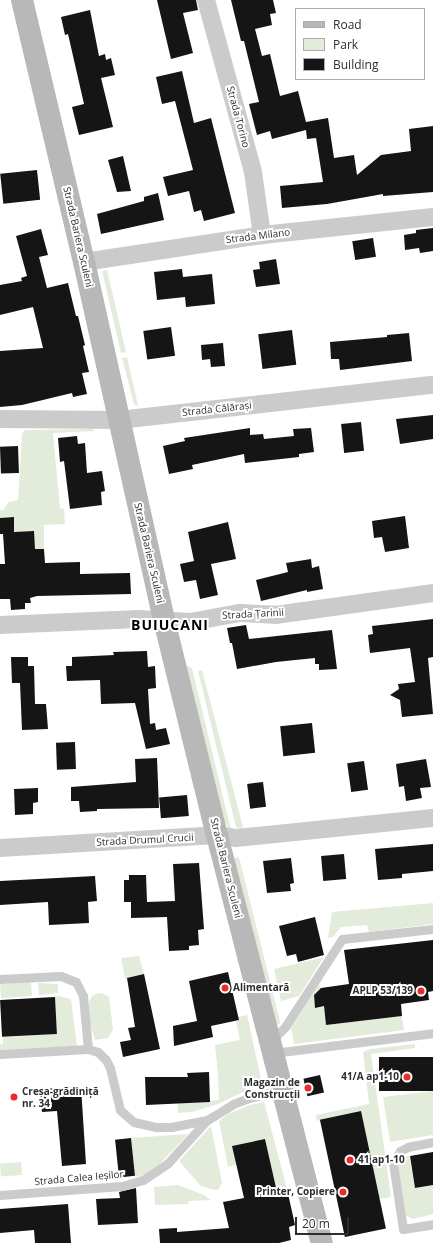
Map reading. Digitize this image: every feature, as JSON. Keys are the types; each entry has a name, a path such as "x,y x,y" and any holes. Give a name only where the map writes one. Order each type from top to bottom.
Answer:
{"main road":[{"name":"Strada Bariera Sculeni","path":"22,0 84,262 164,620 217,835 322,1243"}],"street":[{"name":"Strada Torino","path":"206,0 253,172 262,234"},
{"name":"Strada Milano","path":"84,262 262,234 433,217"},
{"name":"Strada Călărași","path":"0,419 119,420 433,386"},
{"name":"Strada Țarinii","path":"0,625 138,619 190,622 240,613 275,615 433,593"},
{"name":"Strada Drumul Crucii","path":"0,848 217,835 236,838 433,818"}],"lane":[{"path":"272,1047 342,939 433,930"},
{"path":"0,979 61,976 76,982 82,996 88,1049 0,1054"},
{"path":"272,1047 433,1034"},
{"name":"Strada Calea Ieșilor","path":"88,1049 98,1052 106,1060 110,1068 120,1110 134,1122 156,1127 170,1127 207,1120"},
{"name":"Strada Calea Ieșilor","path":"0,1195 122,1186 143,1180 168,1163 207,1120 233,1104 283,1089"},
{"path":"433,1142 404,1149 397,1154 393,1163 402,1229 433,1224"}],"green space":[{"path":"107,270 126,352 121,353 102,271"},
{"path":"127,357 138,407 134,404 122,358"},
{"path":"93,429 95,431 53,433 60,508 64,509 65,524 44,525 44,549 35,549 33,531 14,533 14,517 0,518 0,510 3,510 9,502 18,500 22,434 25,430"},
{"path":"186,665 192,668 231,830 225,823"},
{"path":"202,670 243,827 241,829 236,827 198,671"},
{"path":"239,857 281,1024 275,1025 233,858"},
{"path":"433,903 433,924 369,932 367,925 341,927 333,937 328,938 332,912"},
{"path":"139,956 144,974 125,979 121,958"},
{"path":"324,957 299,996 281,1001 274,969"},
{"path":"31,982 32,996 1,998 0,984"},
{"path":"38,983 58,984 58,993 39,995"},
{"path":"319,984 321,988 314,995 315,1007 324,1006 326,1025 402,1016 404,1030 294,1044 291,1028"},
{"path":"98,993 109,997 113,1029 108,1038 95,1040 90,1024 89,1002 92,996"},
{"path":"58,996 71,999 77,1046 0,1050 0,1044 3,1044 3,1037 57,1034 55,997"},
{"path":"247,1015 262,1083 218,1104 192,1112 178,1113 178,1103 219,1100 215,1045 240,1040 236,1021 239,1020 238,1017"},
{"path":"415,1044 415,1048 371,1054 391,1197 380,1199 320,1120 317,1121 316,1115 369,1104 363,1052 370,1049"},
{"path":"433,1091 433,1135 390,1142 383,1097"},
{"path":"264,1102 287,1189 277,1192 265,1139 232,1146 237,1164 228,1167 219,1121 228,1114 250,1105"},
{"path":"211,1126 222,1183 218,1190 201,1186 179,1161"},
{"path":"188,1134 158,1166 145,1175 135,1177 131,1138"},
{"path":"409,1155 415,1188 433,1185 433,1214 413,1219 406,1216 398,1164 400,1160"},
{"path":"21,1162 22,1175 1,1176 0,1163"},
{"path":"178,1185 204,1195 211,1200 188,1201 189,1204 155,1205 154,1187"}],"building":[{"path":"157,0 196,0 198,10 183,13 193,53 171,59"},
{"path":"231,0 273,0 276,13 270,14 272,25 255,29 262,56 270,54 280,96 298,91 306,122 328,118 334,158 354,155 357,175 381,155 411,151 409,129 433,126 433,192 383,196 383,194 327,204 282,208 280,186 323,182 316,138 307,139 306,130 272,139 270,131 257,135 249,104 259,102 244,41 241,41"},
{"path":"90,10 99,56 105,54 106,60 111,58 115,75 101,78 113,127 79,135 72,107 84,104 68,34 65,35 61,17"},
{"path":"182,71 194,123 211,118 235,213 204,221 201,210 194,212 189,191 168,196 163,177 193,170 175,101 162,104 156,77"},
{"path":"123,156 131,191 117,192 108,160"},
{"path":"37,170 40,200 3,204 0,174"},
{"path":"158,193 164,220 101,234 97,214 144,201 144,197"},
{"path":"433,228 433,251 420,253 419,248 405,250 404,235 416,233 416,230"},
{"path":"41,229 48,255 39,257 47,288 68,283 76,316 78,316 85,345 83,346 89,372 82,373 87,394 73,397 72,393 22,405 0,407 0,351 43,348 33,307 0,315 0,285 22,281 21,278 27,276 16,236"},
{"path":"373,238 376,257 355,260 352,241"},
{"path":"276,259 280,284 256,287 253,270 260,269 259,262"},
{"path":"182,269 183,277 212,274 215,304 186,307 185,297 157,300 154,272"},
{"path":"171,327 175,356 147,360 143,331"},
{"path":"292,330 296,365 263,369 258,334"},
{"path":"409,333 412,361 340,370 339,359 331,359 330,342 387,337 387,335"},
{"path":"223,343 225,366 211,367 210,359 202,360 201,345"},
{"path":"433,415 433,439 400,444 396,419"},
{"path":"361,422 364,451 344,453 341,424"},
{"path":"250,428 250,435 263,434 264,439 294,436 293,429 311,428 314,452 299,454 299,457 245,463 244,454 192,465 193,469 169,474 163,446 185,441 184,438"},
{"path":"77,436 78,444 85,443 87,473 102,471 105,491 101,492 102,505 70,509 64,461 60,462 58,438"},
{"path":"18,446 19,473 1,474 0,447"},
{"path":"405,516 409,548 385,552 382,537 374,538 372,521"},
{"path":"14,517 14,532 34,531 35,549 44,549 45,563 80,562 80,574 130,573 131,594 37,596 30,598 31,603 25,603 25,609 11,610 10,599 0,599 0,564 5,564 3,534 0,534 0,518"},
{"path":"228,522 236,559 211,564 218,595 200,599 196,580 184,582 180,564 194,561 188,532"},
{"path":"311,559 312,568 319,566 323,589 307,592 307,590 261,601 256,580 288,572 286,563"},
{"path":"433,619 433,657 428,658 433,714 402,717 400,700 390,695 399,689 398,684 415,682 410,648 370,653 368,635 373,634 372,626"},
{"path":"246,625 249,639 332,630 337,669 319,670 319,664 315,664 315,658 276,662 237,669 232,643 230,643 227,628"},
{"path":"147,651 148,667 155,666 156,688 148,689 150,724 155,723 156,730 166,728 170,744 146,749 135,703 101,704 100,680 67,681 66,666 72,666 72,657 114,655 113,652"},
{"path":"11,657 28,657 28,666 34,666 35,704 46,704 48,729 22,730 20,683 12,683"},
{"path":"312,723 315,753 283,756 280,726"},
{"path":"75,742 76,769 57,770 56,743"},
{"path":"157,758 159,808 97,809 97,811 80,812 79,801 71,801 71,787 136,782 135,759"},
{"path":"426,759 431,787 420,788 422,798 406,801 404,786 399,787 396,764"},
{"path":"364,761 368,790 351,792 347,763"},
{"path":"263,782 266,807 250,809 247,784"},
{"path":"38,788 38,802 33,803 33,814 15,815 14,789"},
{"path":"187,795 189,816 161,818 159,797"},
{"path":"433,844 433,871 402,874 402,878 378,880 375,849"},
{"path":"344,854 346,879 323,881 321,856"},
{"path":"291,858 294,883 290,884 291,891 267,893 263,861"},
{"path":"199,863 204,929 198,930 199,945 189,946 189,950 169,951 167,917 131,918 131,902 124,902 124,880 129,880 129,875 146,875 147,902 175,901 173,864"},
{"path":"95,876 97,901 88,902 89,923 49,925 48,902 0,905 0,881"},
{"path":"315,917 324,955 298,962 296,954 287,956 279,926"},
{"path":"433,940 433,991 428,992 429,1000 401,1004 402,1016 326,1025 324,1006 315,1008 314,995 321,988 349,984 344,950"},
{"path":"228,972 239,1020 211,1026 213,1037 174,1046 173,1026 197,1021 189,981"},
{"path":"144,974 160,1049 123,1057 120,1042 131,1040 128,1028 135,1027 127,978"},
{"path":"55,997 57,1034 2,1037 0,1000"},
{"name":"41/A ap1-10","path":"379,1057 433,1057 433,1091 379,1091"},
{"path":"209,1072 210,1102 146,1105 145,1077 188,1077 187,1073"},
{"path":"320,1075 324,1093 307,1096 303,1079"},
{"path":"81,1087 86,1164 62,1166 57,1111 42,1112 40,1089"},
{"name":"41 ap1-10","path":"361,1111 386,1228 345,1237 320,1120"},
{"path":"131,1138 135,1176 119,1177 115,1140"},
{"path":"265,1139 277,1192 287,1189 295,1225 289,1227 291,1240 279,1243 160,1243 159,1229 177,1228 177,1232 229,1228 223,1202 244,1198 232,1146"},
{"path":"433,1152 433,1185 415,1188 410,1156"},
{"path":"136,1188 138,1223 98,1225 96,1199 120,1198 119,1192"},
{"path":"68,1204 71,1243 35,1243 34,1230 0,1233 0,1209"}],"place":[{"name":"Alimentară","path":"225,988"},
{"name":"APLP 53/139","path":"421,991"},
{"name":"41/A ap1-10","path":"407,1077"},
{"name":"Magazin de Construcții","path":"308,1088"},
{"name":"Creșa-grădiniță nr. 34","path":"14,1097"},
{"name":"41 ap1-10","path":"350,1160"},
{"name":"Printer, Copiere","path":"343,1192"}],"district":[{"name":"BUIUCANI","path":"170,625"}]}
